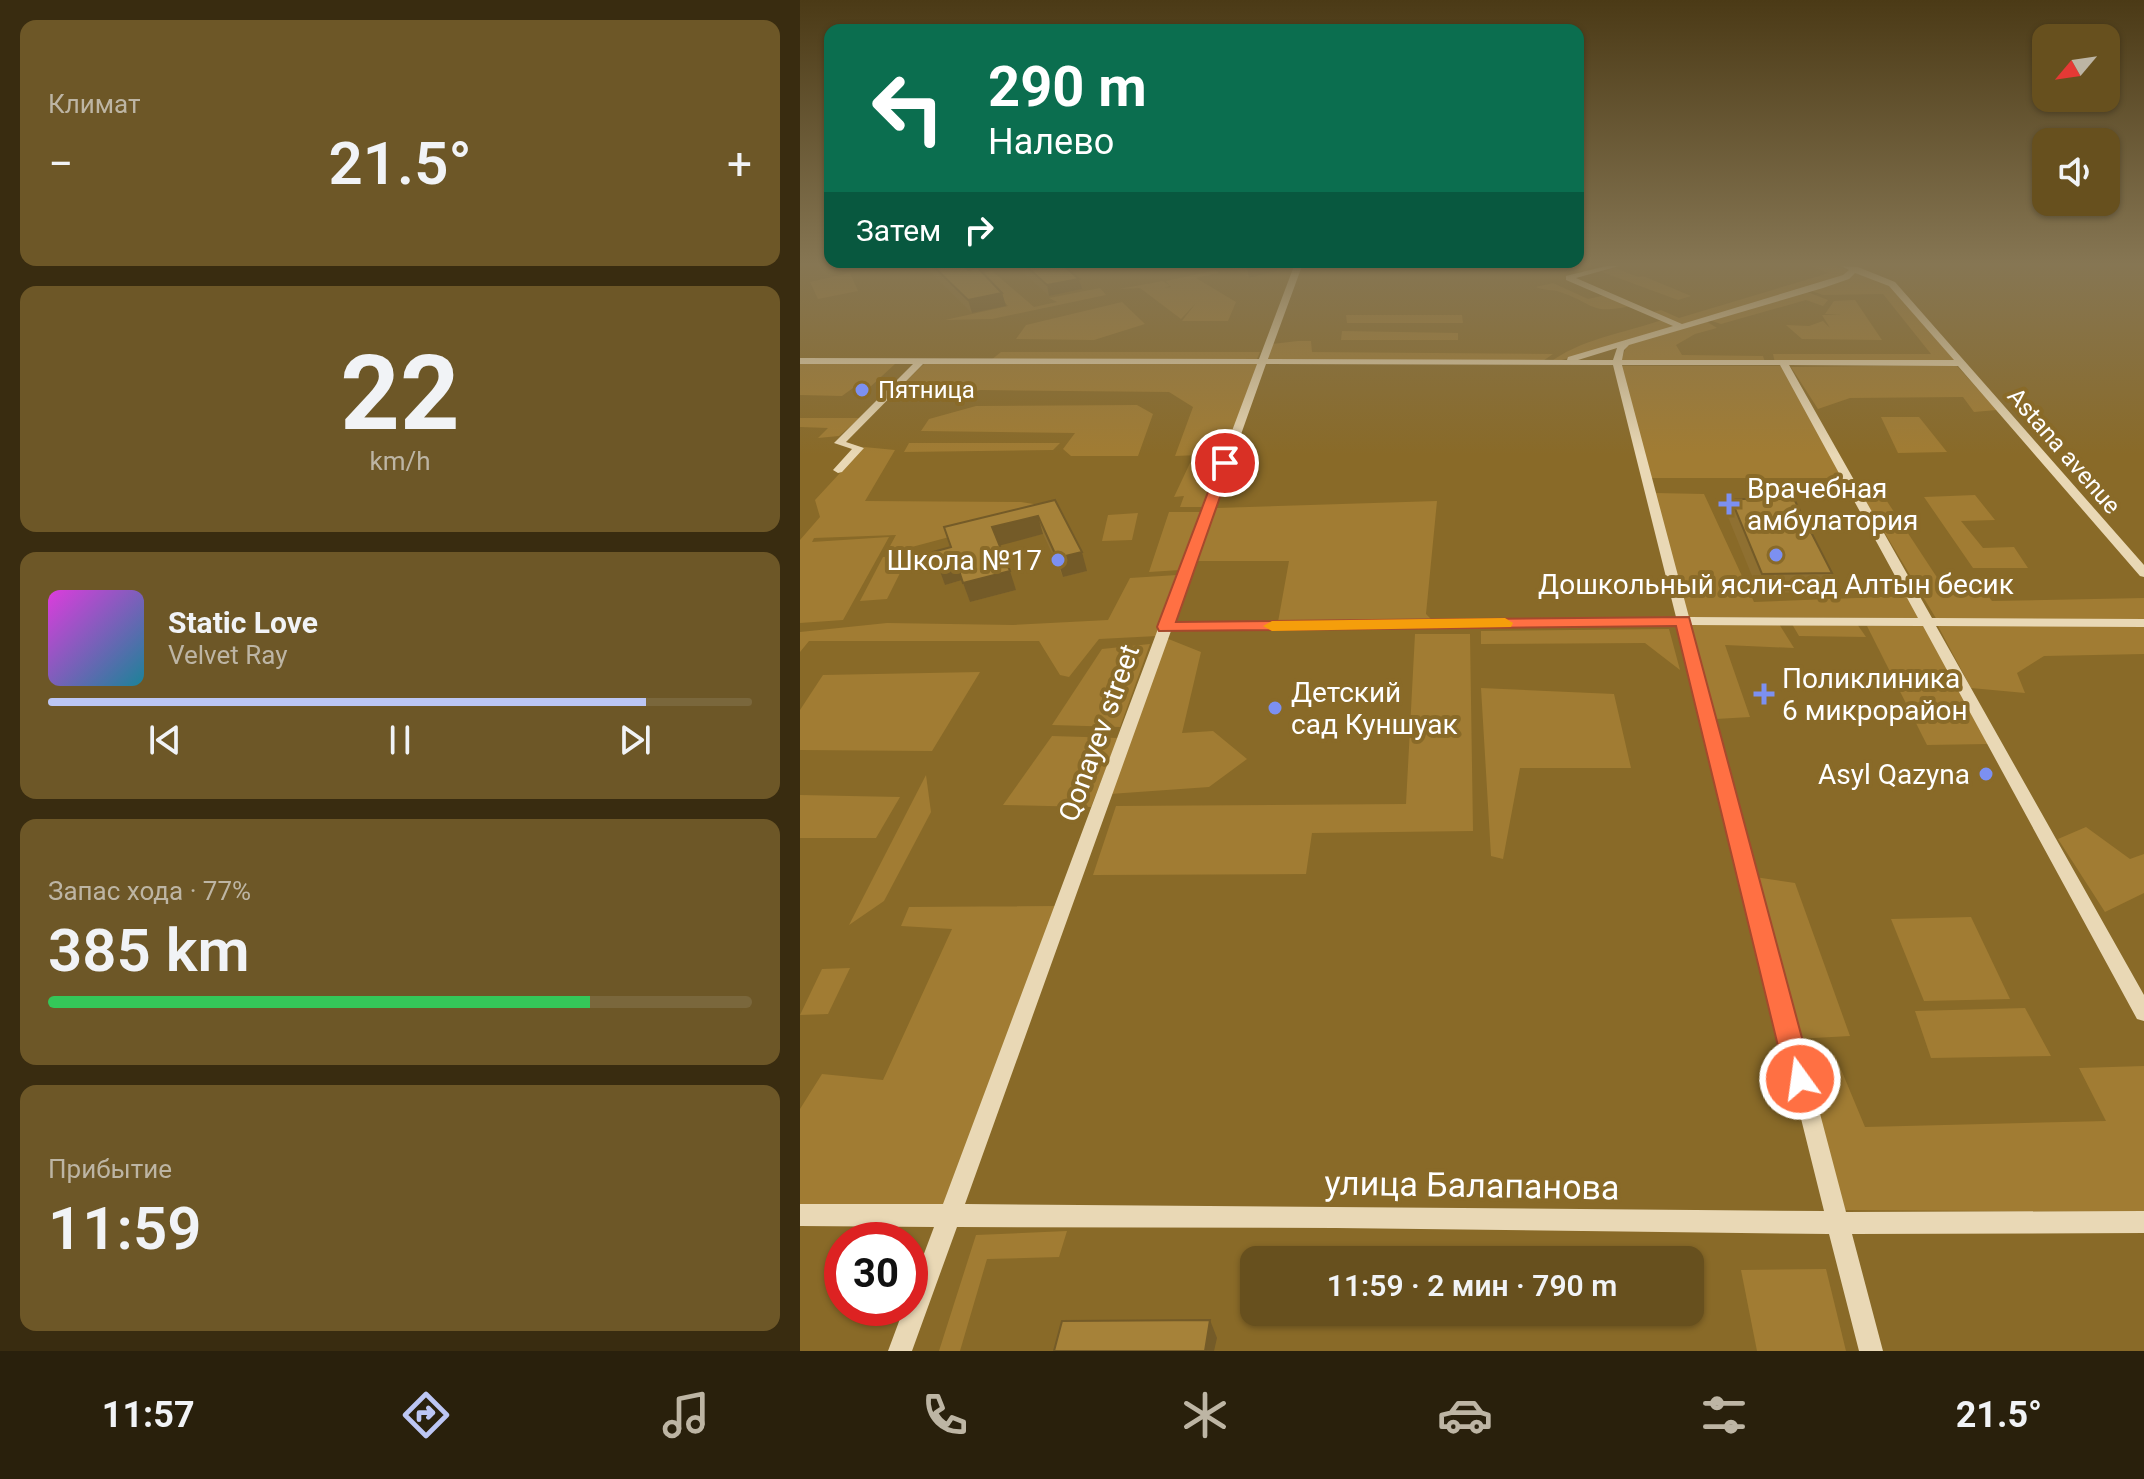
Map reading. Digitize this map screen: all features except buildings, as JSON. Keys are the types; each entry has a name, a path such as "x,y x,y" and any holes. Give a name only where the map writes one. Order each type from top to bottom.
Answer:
{"street":[{"name":"Qonayev street","path":"900,1351 1275,329"},
{"path":"1547,365 1675,329"},
{"name":"Astana avenue","path":"1931,329 2144,573"},
{"path":"1625,344 1620,350 1617,364 1871,1351"},
{"path":"800,361 1263,361 1547,365 1961,363"},
{"path":"838,470 859,448 839,443 921,361"},
{"path":"1784,364 2144,1013"},
{"path":"1165,627 1683,621 2144,623"},
{"name":"улица Балапанова","path":"800,1215 1837,1223 2144,1222"}],"shaded area":[{"path":"1023,329 1129,329 1094,340 1016,339"},
{"path":"1633,329 1670,329 1548,364 1588,343"},
{"path":"1680,329 1713,329 1695,334 1676,345 1682,355 1763,356 1765,362 1620,363 1627,345"},
{"path":"1791,329 1875,329 1882,340 1802,339"},
{"path":"1911,329 1928,329 1956,362 1775,363 1773,354 1931,354"},
{"path":"1342,331 1458,333 1458,340 1341,340"},
{"path":"1311,341 1312,352 1553,354 1540,363 1268,359 1272,344"},
{"path":"1001,352 1260,352 1257,359 991,360"},
{"path":"1258,362 1224,454 1175,456 1193,407 1169,392 980,390 950,399 937,392 895,392 925,363"},
{"path":"800,363 895,364 869,388 853,388 842,396 800,395"},
{"path":"1956,365 1997,410 1974,412 1963,397 1850,398 1818,409 1791,367"},
{"path":"1621,366 1781,366 1843,478 1650,478"},
{"path":"1137,405 1153,414 1138,456 1071,456 1063,449 1075,433 921,431 929,419 976,406"},
{"path":"1881,417 1919,417 1947,452 1898,453"},
{"path":"800,418 860,418 839,436 818,438 828,428 800,427"},
{"path":"909,443 1060,443 1053,450 904,452"},
{"path":"864,447 895,450 865,501 1021,502 1059,508 908,548 889,548 896,535 814,538 812,542 889,537 843,620 800,623 800,540 820,517 815,500"},
{"path":"1219,460 1205,507 1180,507 1184,496 1174,497 1190,463"},
{"path":"1856,485 1877,486 1940,582 1978,582 1992,601 2144,598 2144,620 1937,620"},
{"path":"1655,493 1704,494 1754,602 1908,596 1920,618 1686,617"},
{"path":"1975,495 1995,520 1961,521 1983,548 2014,547 2028,568 1973,568 1924,497"},
{"path":"1437,501 1426,614 1431,619 1278,622 1289,561 1195,561 1217,508"},
{"path":"1169,512 1202,512 1180,570 1149,572"},
{"path":"1138,513 1132,540 1102,541 1108,515"},
{"path":"909,555 887,599 860,601 883,557"},
{"path":"1177,575 1157,636 1099,639 1069,677 1060,675 1039,641 809,641 800,652 800,632 887,623 1013,625 1108,620 1130,578"},
{"path":"1688,624 1779,624 1794,648 1725,645 1750,717 1716,719"},
{"path":"1792,624 1857,624 1866,637 1799,636"},
{"path":"1928,625 1988,744 1927,745 1867,626"},
{"path":"1938,626 2144,626 2144,654 2044,656 2017,673 2025,693 1971,688"},
{"path":"1669,629 1680,670 1645,643 1481,644 1481,631"},
{"path":"1415,634 1470,634 1473,831 1312,833 1306,874 1093,875 1116,806 1406,804"},
{"path":"1166,638 1201,652 1182,733 1213,731 1247,759 1209,787 1110,794"},
{"path":"1150,644 1120,727 1052,725 1102,649"},
{"path":"980,672 932,751 800,750 800,710 823,675"},
{"path":"1481,688 1614,694 1631,768 1520,768 1503,859 1491,856"},
{"path":"1052,736 1118,738 1091,807 1003,805"},
{"path":"926,775 931,812 884,901 849,925"},
{"path":"800,795 900,797 876,838 800,838"},
{"path":"2086,827 2130,859 2144,854 2144,893 2105,912 2058,839"},
{"path":"1755,877 1795,883 1850,1036 1796,1039"},
{"path":"1059,906 943,1212 800,1209 800,1109 822,1074 883,1080 952,929 901,926 909,907"},
{"path":"1971,917 2010,999 1924,1001 1891,919"},
{"path":"850,968 828,1014 800,1015 822,969"},
{"path":"2025,1008 2051,1056 1931,1058 1915,1011"},
{"path":"1835,1055 1865,1127 2106,1121 2079,1068 2144,1066 2144,1212 1844,1210 1801,1056"},
{"path":"1067,1231 1059,1257 987,1259 960,1351 939,1351 976,1235"},
{"path":"1826,1269 1846,1351 1757,1351 1741,1270"}],"slow traffic":[{"path":"1272,626 1505,623"}],"place":[{"name":"Пятница","path":"862,390"},
{"name":"Врачебная амбулатория","path":"1729,504"},
{"name":"Дошкольный ясли-сад Алтын бесик","path":"1776,555"},
{"name":"Школа №17","path":"1058,560"},
{"name":"Поликлиника 6 микрорайон","path":"1764,694"},
{"name":"Детский сад Куншуак","path":"1275,708"},
{"name":"Asyl Qazyna","path":"1986,774"}],"route":[{"path":"1225,463 1165,627 1683,621 1800,1079"}]}
